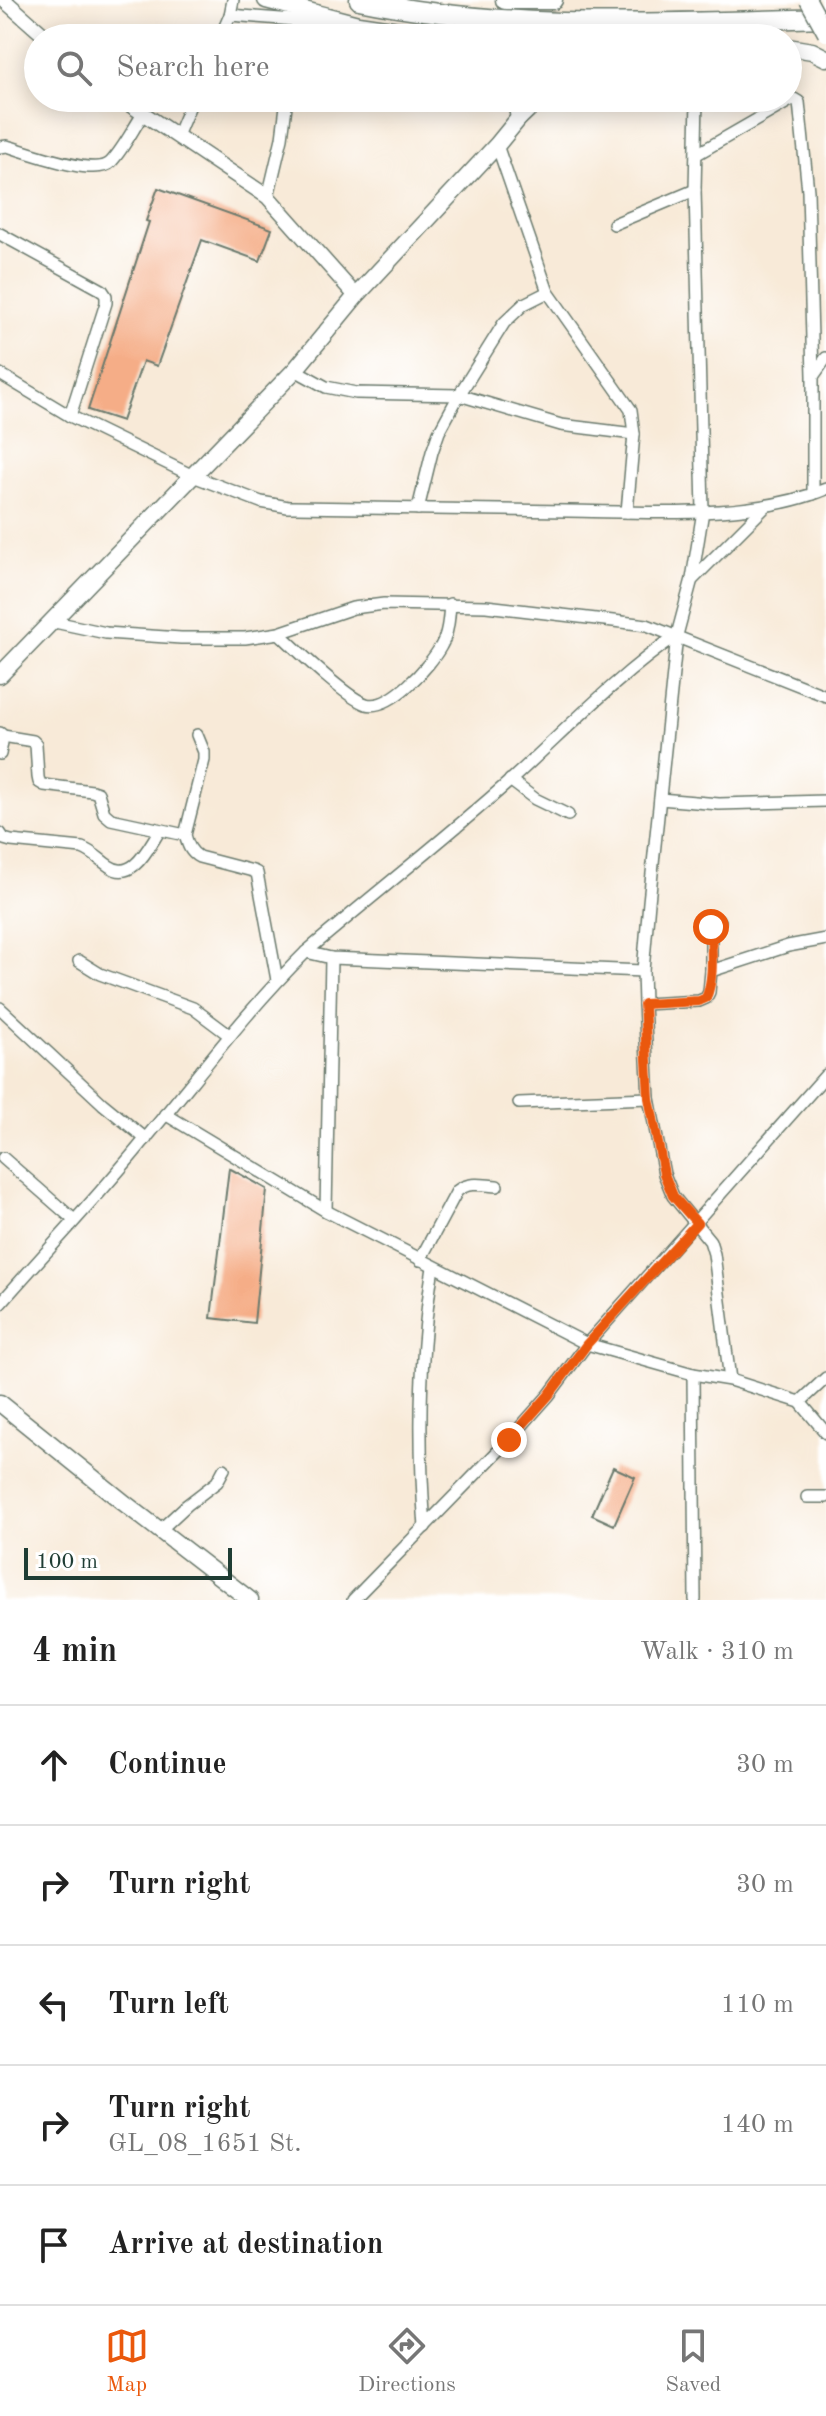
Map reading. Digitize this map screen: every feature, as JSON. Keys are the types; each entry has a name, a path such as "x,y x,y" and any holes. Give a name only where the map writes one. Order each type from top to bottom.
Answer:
{"highway":[{"path":"359,0 440,14 524,21 598,23 826,18"},
{"path":"505,0 553,0"}],"main road":[{"path":"266,0 338,24"},
{"path":"808,0 826,33"},
{"path":"802,49 826,58"},
{"path":"518,112 519,118"},
{"path":"0,675 295,370 356,296 525,112"},
{"path":"0,1403 250,1600"}],"street":[{"path":"4,0 31,24"},
{"path":"226,24 233,0"},
{"path":"230,15 311,24"},
{"path":"140,112 268,197 356,296"},
{"path":"177,136 187,112"},
{"path":"268,197 285,112"},
{"path":"697,112 695,190 703,511 692,579 677,635 643,971 649,1098 664,1174 673,1196 710,1241 730,1380"},
{"path":"697,154 770,112"},
{"path":"800,112 808,191 813,494"},
{"path":"0,147 7,146 85,167 101,168 110,163 143,114"},
{"path":"497,145 548,292 625,399 634,419 627,512"},
{"path":"614,224 695,190"},
{"path":"0,234 102,290 106,296 70,416"},
{"path":"418,509 439,432 459,395 504,323 524,304 548,292"},
{"path":"813,376 826,358"},
{"path":"295,370 326,387 356,393 459,395 561,425 634,434"},
{"path":"0,374 70,416 193,476 261,502 288,507 703,511 766,506 826,489"},
{"path":"692,579 766,506"},
{"path":"50,621 106,633 245,638 279,633 353,608 397,604 450,604 555,613 647,625 826,696"},
{"path":"279,633 351,696 366,704 381,704 394,697 425,668 442,645 450,604"},
{"path":"0,1304 146,1139 277,980 510,780 611,686 677,635"},
{"path":"0,754 2,734 33,741 36,744 39,782 98,793 104,813 111,819 185,835"},
{"path":"197,735 204,760 185,835 192,853 199,857 257,873 277,980"},
{"path":"510,780 535,799 568,815"},
{"path":"660,799 719,804 826,801"},
{"path":"0,833 4,839 11,841 82,848 120,871 134,867 160,830"},
{"path":"644,1004 706,998 711,971 711,927 720,921"},
{"path":"711,971 788,946 826,939"},
{"path":"306,952 331,958 643,971"},
{"path":"326,1211 331,958"},
{"path":"79,961 100,974 193,1008 229,1035"},
{"path":"0,1008 103,1104 146,1139"},
{"path":"353,1600 509,1440 549,1395 587,1344 826,1075"},
{"path":"519,1103 649,1098"},
{"path":"165,1114 326,1211 587,1344 693,1374 730,1380 800,1402 826,1433"},
{"path":"3,1158 74,1220"},
{"path":"420,1260 457,1191 469,1184 497,1186"},
{"path":"425,1527 419,1394 425,1313 433,1267"},
{"path":"693,1374 695,1600"},
{"path":"800,1402 826,1378"},
{"path":"160,1530 217,1482 224,1469"},
{"path":"807,1497 826,1497"}],"building":[{"path":"158,188 272,229 260,261 202,240 157,366 143,361 122,421 88,410"},
{"path":"229,1168 267,1189 254,1323 211,1318"},
{"path":"613,1467 635,1477 614,1525 592,1515"}],"route":[{"path":"509,1440 549,1395 587,1344 697,1223 673,1196 664,1174 649,1098 644,1004 706,998 711,971 711,927"}]}
